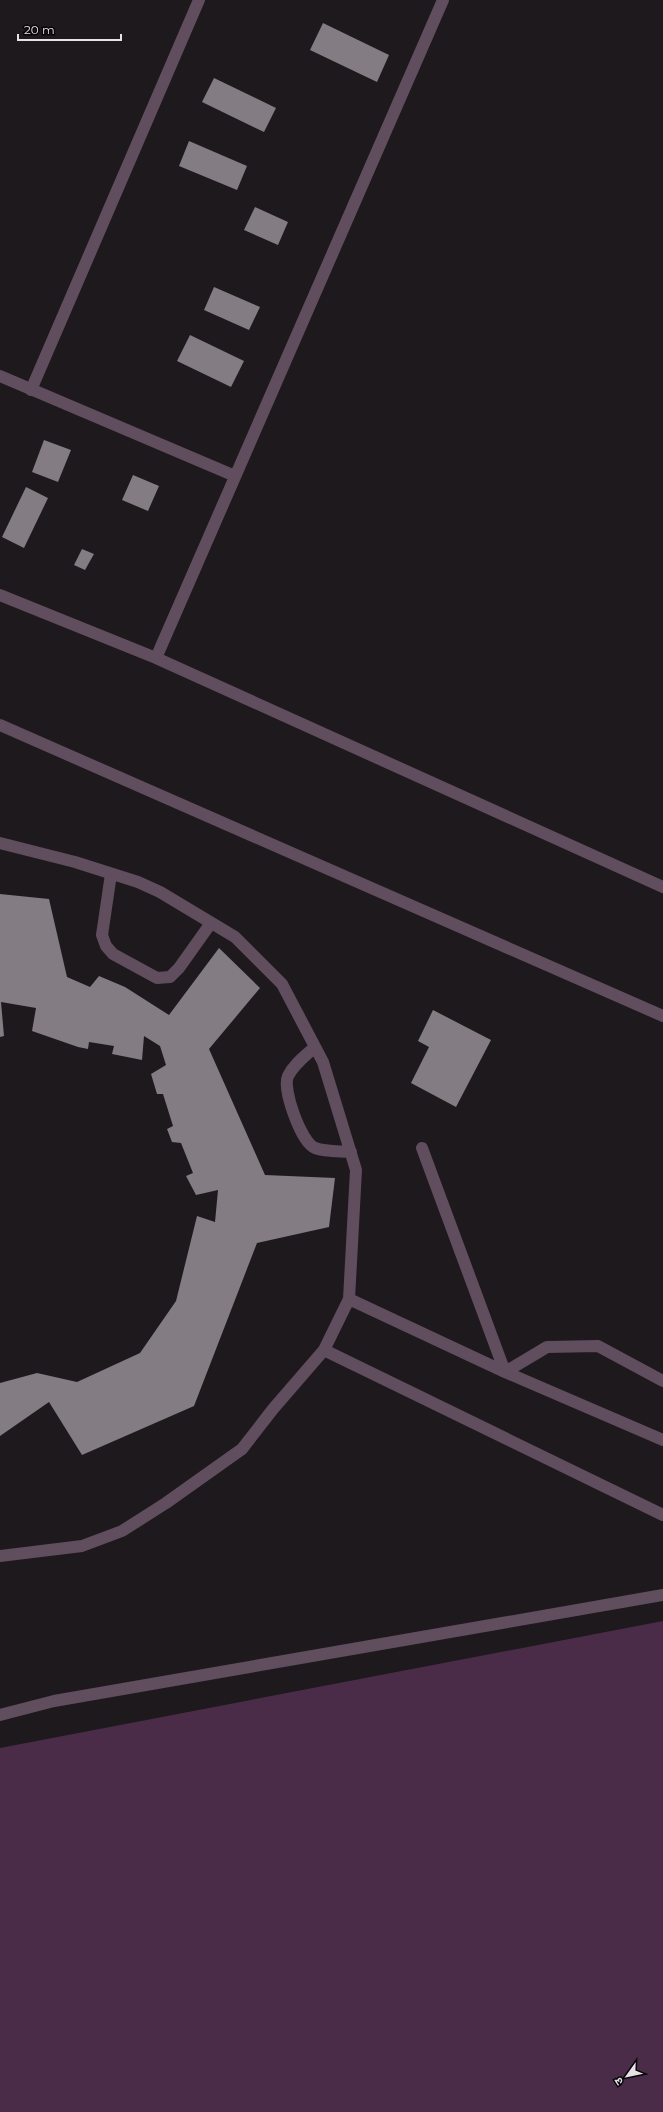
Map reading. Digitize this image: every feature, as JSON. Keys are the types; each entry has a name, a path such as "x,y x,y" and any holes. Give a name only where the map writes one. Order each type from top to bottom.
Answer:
{"street":[{"path":"31,390 199,0"},
{"path":"156,658 442,0"},
{"path":"0,376 235,476"},
{"path":"0,596 156,658 663,887"},
{"path":"0,725 663,1016"},
{"path":"0,843 138,882 160,892 235,938 282,984 323,1062 356,1170 349,1299 324,1350 273,1408 242,1449 166,1503 122,1531 82,1546 0,1556"},
{"path":"111,874 102,935 106,946 113,954 157,978 170,977 179,968 211,923"},
{"path":"315,1047 296,1063 287,1077 289,1096 303,1137 313,1147 324,1150 351,1152"},
{"path":"422,1148 505,1372"},
{"path":"349,1299 505,1372 663,1440"},
{"path":"505,1372 547,1347 598,1346 663,1381"},
{"path":"324,1350 663,1515"},
{"path":"0,1715 54,1701 663,1595"}],"shaded area":[{"path":"663,1621 663,2112 0,2112 0,1748"}],"building":[{"path":"323,23 389,55 377,82 310,50"},
{"path":"214,78 276,108 264,132 202,102"},
{"path":"189,141 247,166 237,190 179,166"},
{"path":"255,207 288,222 278,245 244,230"},
{"path":"214,287 260,307 249,330 204,310"},
{"path":"190,335 244,361 231,387 177,361"},
{"path":"44,440 71,450 58,482 32,472"},
{"path":"133,475 159,486 148,511 122,500"},
{"path":"26,487 48,498 24,548 2,537"},
{"path":"82,549 94,554 85,570 74,565"},
{"path":"0,894 49,899 67,977 90,987 99,976 125,987 169,1015 219,948 260,988 209,1049 265,1175 335,1178 329,1227 257,1243 194,1406 82,1455 49,1402 0,1436 0,1383 37,1373 77,1382 140,1353 176,1301 197,1216 215,1222 218,1190 196,1195 186,1176 193,1173 181,1143 172,1142 167,1129 173,1126 163,1094 157,1094 151,1074 166,1065 160,1046 144,1036 142,1060 112,1054 114,1046 89,1042 88,1049 78,1047 32,1031 36,1008 1,1002 4,1036 0,1037"},
{"path":"433,1010 491,1040 456,1107 411,1083 429,1047 418,1041"}]}
